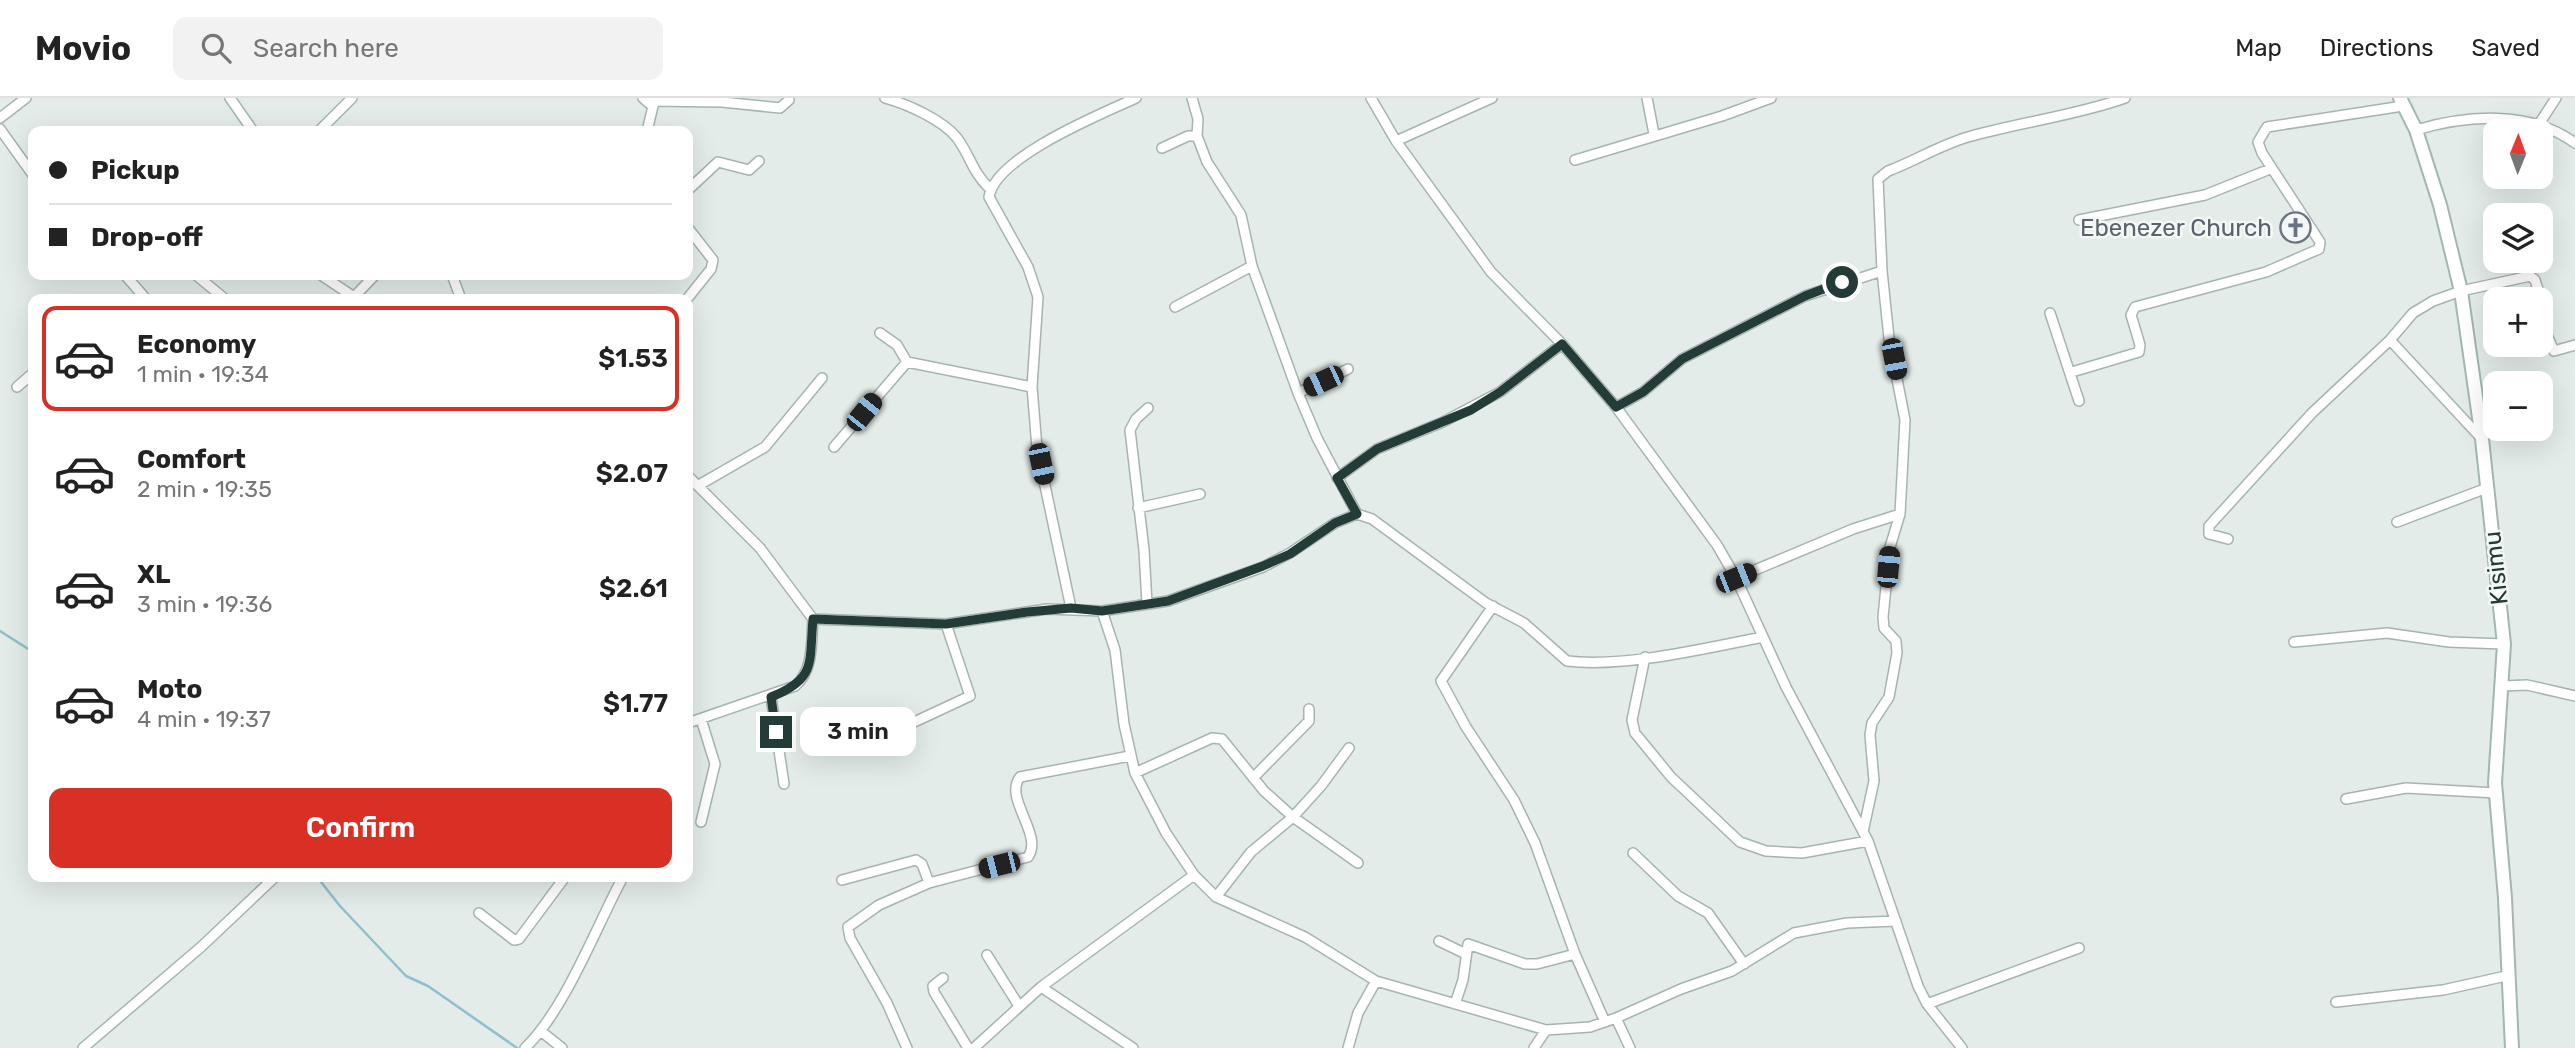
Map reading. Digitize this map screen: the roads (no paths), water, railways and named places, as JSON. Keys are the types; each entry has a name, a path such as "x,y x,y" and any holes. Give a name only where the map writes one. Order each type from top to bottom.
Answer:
{"street":[{"path":"0,118 26,98"},
{"path":"230,98 250,126"},
{"path":"324,126 352,98"},
{"path":"643,98 654,102 722,102 780,108 789,100"},
{"path":"990,189 1030,151 1136,98"},
{"path":"1192,98 1198,119 1197,136 1206,162 1241,215 1252,266 1298,393 1337,478 1357,514 1371,519 1493,607 1524,623 1567,661 1645,657 1763,637"},
{"path":"1371,98 1396,141 1490,272 1562,344 1616,407 1709,534 1736,578 1763,637 1865,836 1896,921 1908,965 1927,1004 1962,1048"},
{"path":"1396,141 1470,103 1492,98"},
{"path":"1647,98 1654,134"},
{"path":"1575,160 1654,134 1722,117 1771,98"},
{"path":"1865,836 1874,781 1872,723 1889,697 1895,673 1897,646 1884,628 1883,617 1890,547 1900,514 1905,420 1889,338 1882,271 1878,185 1883,173 1964,138 2102,107 2125,98"},
{"path":"2542,119 2556,98"},
{"path":"892,99 950,130 961,145 970,166 990,189 991,206 1028,267 1038,297 1032,387 1038,448 1071,608"},
{"path":"648,126 654,102"},
{"path":"2071,372 2139,352 2140,345 2131,315 2135,307 2266,272 2319,249 2320,242 2270,169 2258,142 2267,127 2402,102"},
{"name":"Kisimu","path":"2402,102 2416,130 2440,205 2461,292 2482,439 2504,644 2496,793 2505,898 2506,976 2512,1048"},
{"path":"2416,130 2437,124 2483,120"},
{"path":"0,129 28,168"},
{"path":"2553,131 2575,143"},
{"path":"1162,148 1188,136 1197,136"},
{"path":"693,185 718,162 749,170 759,161"},
{"path":"2079,220 2205,195 2270,169"},
{"path":"691,294 711,269 713,260 693,234"},
{"path":"1175,307 1252,266"},
{"path":"1616,407 1643,392 1682,359 1805,296 1882,271"},
{"path":"2228,539 2209,534 2209,526 2312,413 2390,340 2413,313 2461,292 2530,276 2537,287"},
{"path":"202,280 219,294"},
{"path":"328,280 347,294"},
{"path":"357,294 370,280"},
{"path":"2050,313 2079,401"},
{"path":"880,333 897,345 907,362 1032,387"},
{"path":"2390,340 2482,439"},
{"path":"1337,478 1377,449 1471,410 1500,392 1562,344"},
{"path":"2553,349 2554,351 2575,345"},
{"path":"834,447 907,362"},
{"path":"1298,393 1348,369"},
{"path":"18,387 28,378"},
{"path":"699,485 765,447 822,378"},
{"path":"1147,604 1144,550 1130,430 1136,419 1149,408"},
{"path":"693,480 760,548 813,619 806,675 795,687 693,721"},
{"path":"2397,522 2487,488"},
{"path":"1138,508 1200,494"},
{"path":"813,619 946,624 1071,608 1102,611 1147,604 1188,596 1263,566 1290,554 1335,523 1357,514"},
{"path":"1736,578 1853,529 1900,514"},
{"path":"1493,607 1441,681 1466,727 1514,800 1535,843 1552,882 1575,954 1605,1022"},
{"path":"1102,611 1115,650 1130,756 1135,773 1166,833 1194,875 1216,897 1305,937 1376,981 1546,1030 1567,1030 1616,1018 1744,964 1794,933 1847,923 1896,921"},
{"path":"910,724 970,696 946,624"},
{"path":"2294,642 2386,634 2449,642 2504,644"},
{"path":"1645,657 1632,720 1635,733 1671,777 1740,842 1766,851 1802,853 1865,836"},
{"path":"2502,686 2527,685 2575,696"},
{"path":"771,697 784,784"},
{"path":"1253,778 1309,721 1309,709"},
{"path":"701,719 715,764 701,822"},
{"path":"1135,773 1217,737 1226,742 1253,778 1293,817 1358,863"},
{"path":"1216,897 1251,852 1293,817 1321,786 1349,748"},
{"path":"907,1048 848,930 851,924 879,905 929,883 1023,859 1031,853 1016,788 1020,777 1130,756"},
{"path":"2346,799 2406,788 2496,793"},
{"path":"1633,853 1678,896 1708,913 1744,964"},
{"path":"842,880 916,860 922,864 929,883"},
{"path":"974,1048 1041,986 1194,875"},
{"path":"83,1048 201,947 270,882"},
{"path":"479,913 513,940 519,939 561,882"},
{"path":"525,1048 542,1032 620,882"},
{"path":"1439,941 1466,954"},
{"path":"1455,1004 1463,980 1467,946 1471,944 1514,962 1537,964 1575,954"},
{"path":"1927,1004 2079,948"},
{"path":"987,955 1019,1006"},
{"path":"2336,1002 2443,990 2506,976"},
{"path":"943,978 933,986 934,992 968,1048"},
{"path":"1348,1048 1358,1013 1376,981"},
{"path":"1041,986 1133,1048"},
{"path":"1616,1018 1630,1048"},
{"path":"1534,1048 1546,1030"},
{"path":"542,1032 562,1048"}],"waterway":[{"path":"0,631 28,649"},
{"path":"321,882 406,976 428,986 517,1048"}],"place":[{"name":"Ebenezer Church","path":"2295,228"}]}
